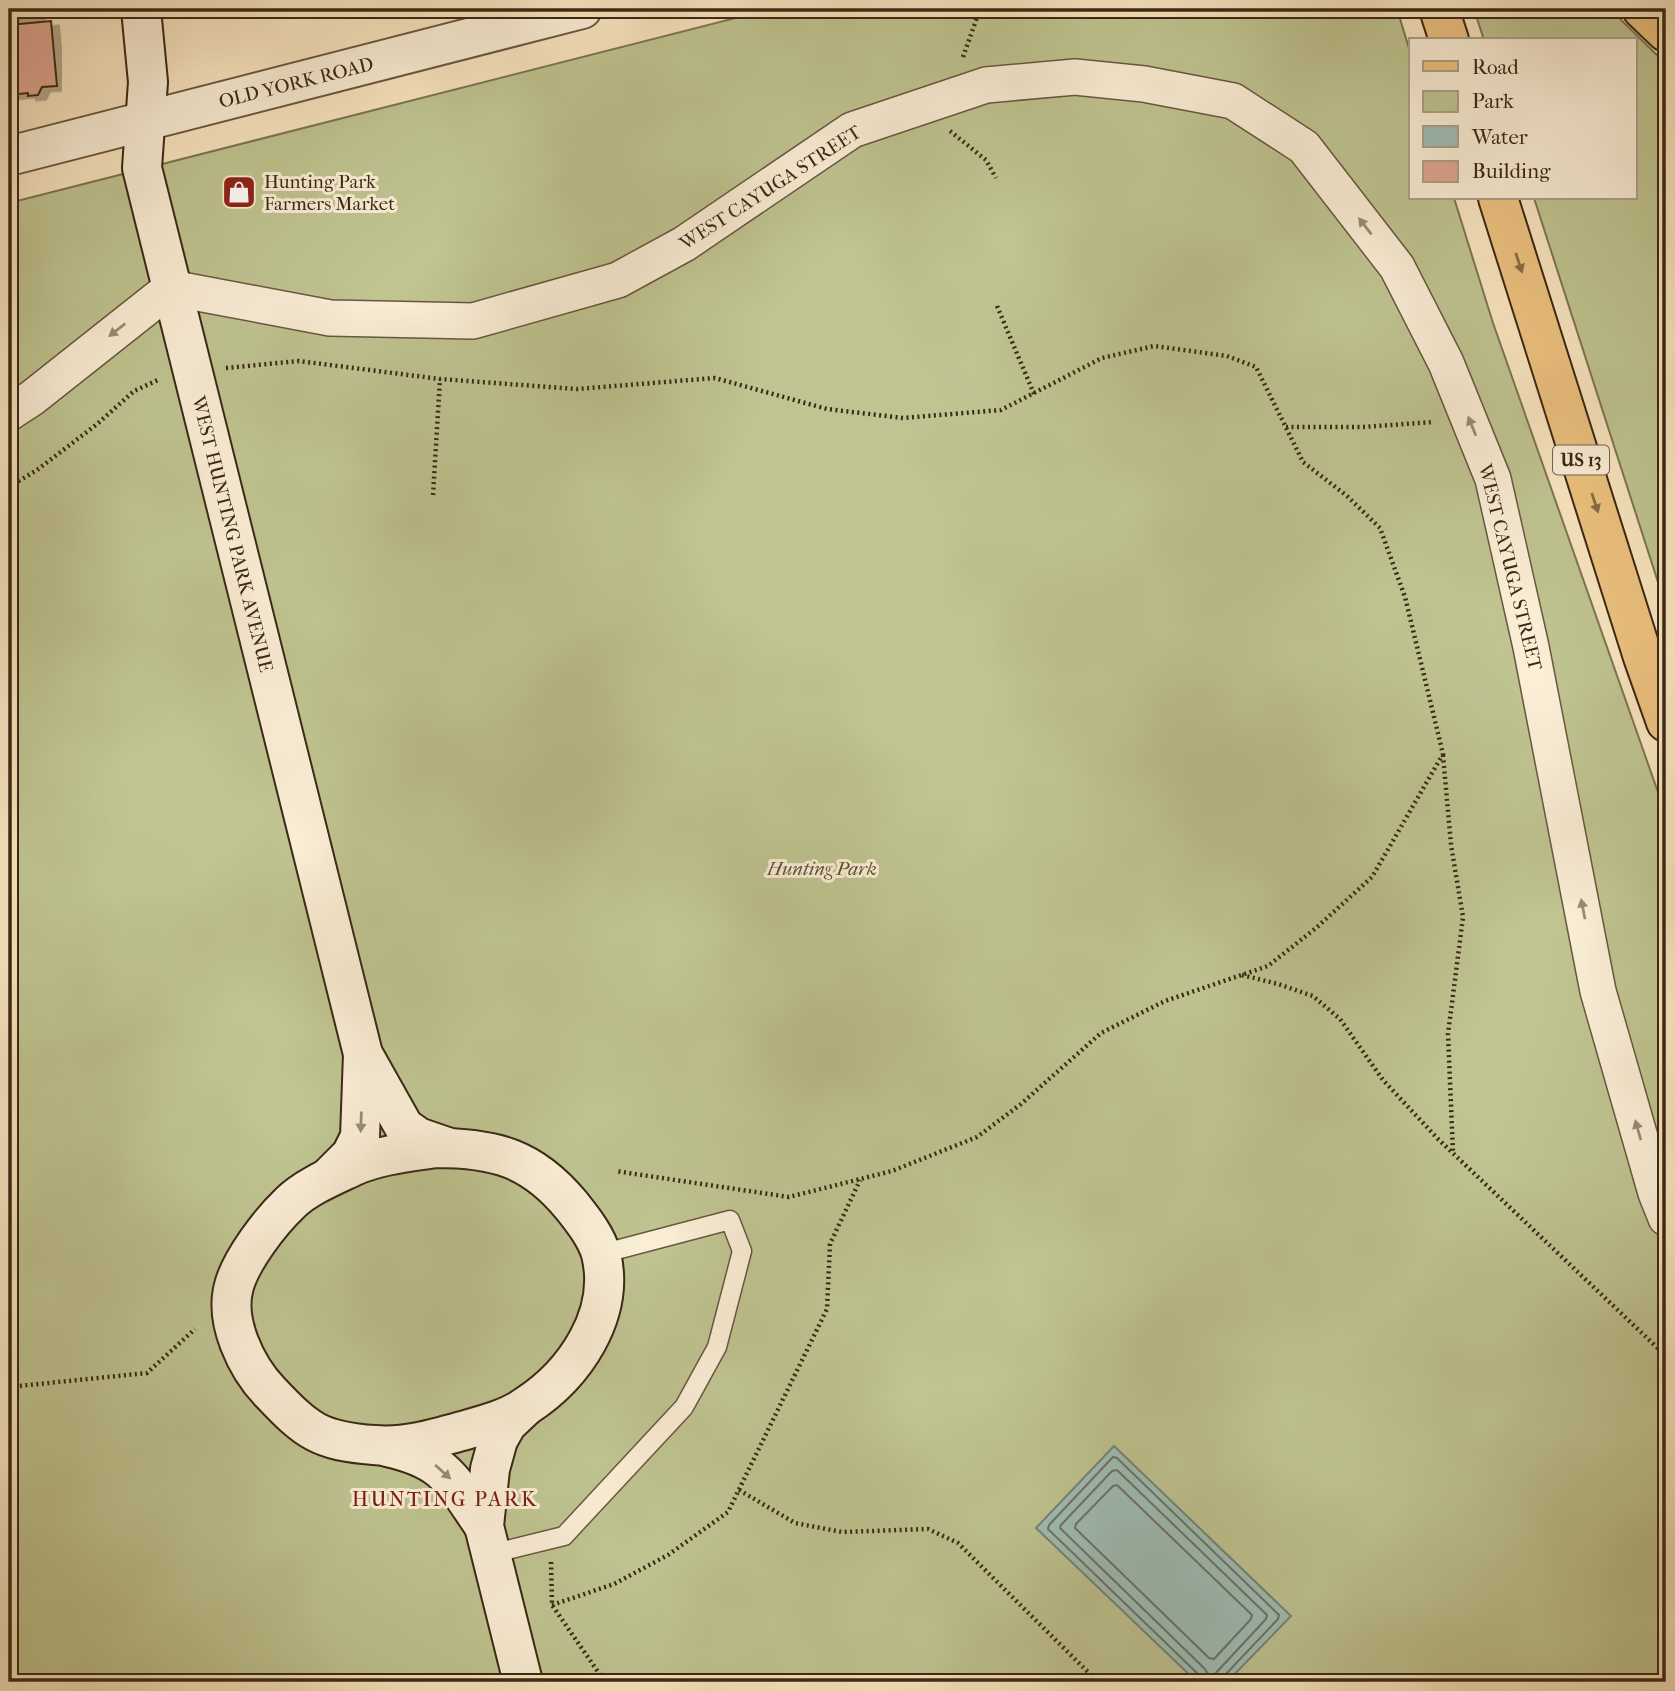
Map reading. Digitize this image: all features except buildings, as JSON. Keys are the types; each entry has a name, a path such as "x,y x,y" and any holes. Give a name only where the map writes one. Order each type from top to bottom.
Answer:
{"main road":[{"name":"WEST HUNTING PARK AVENUE","path":"141,9 148,82 142,168 363,1054 404,1127 418,1137 450,1148"},
{"name":"OLD YORK ROAD","path":"9,156 582,9"},
{"path":"1438,9 1447,38"},
{"name":"US 13","path":"1499,200 1666,722"},
{"name":"WEST HUNTING PARK AVENUE","path":"326,1180 351,1155 360,1137 363,1054"},
{"name":"WEST HUNTING PARK AVENUE","path":"487,1540 490,1469 498,1440 507,1424 556,1382 582,1353 598,1317 603,1284 601,1254 586,1223 560,1192 530,1167 501,1154 450,1148 396,1154 357,1165 291,1202 268,1228 248,1256 234,1286 232,1318 245,1355 264,1386 314,1433 346,1443 382,1446 408,1452 429,1460 451,1478 487,1540 523,1682"},
{"name":"WEST HUNTING PARK AVENUE","path":"382,1446 416,1443 453,1434 489,1423 525,1407"}],"street":[{"name":"WEST CAYUGA STREET","path":"171,288 330,318 472,321 618,280 684,244 852,130 986,85 1075,77 1144,84 1233,101 1304,147 1397,267 1446,363 1493,479 1531,647 1598,991 1656,1193 1666,1218"},
{"path":"9,413 32,398 171,288"}],"lane":[{"path":"487,1540 564,1536 684,1407 717,1347 742,1251 730,1220 601,1254"}],"path":[{"path":"959,69 980,9"},
{"path":"946,128 986,160 996,178"},
{"path":"997,306 1034,394"},
{"path":"219,368 299,361 440,379 577,389 715,378 827,409 903,418 1001,410 1102,358 1154,346 1227,356 1256,367 1303,462 1347,496 1380,528 1405,597 1443,754 1451,845 1463,917 1448,1034 1453,1153"},
{"path":"9,486 37,470 77,440 134,391 167,376"},
{"path":"433,495 440,379"},
{"path":"1286,427 1363,428 1441,422"},
{"path":"615,1171 789,1197 892,1171 977,1137 1021,1104 1101,1033 1165,1001 1268,966 1316,928 1372,877 1443,754"},
{"path":"1241,975 1313,996 1340,1019 1383,1080 1453,1153 1666,1356"},
{"path":"552,1605 614,1584 668,1555 728,1511 827,1309 830,1244 860,1179"},
{"path":"9,1387 147,1373 195,1329"},
{"path":"739,1490 795,1523 842,1532 929,1529 958,1543 1098,1682"},
{"path":"551,1561 552,1605 606,1682"}],"green space":[{"name":"Hunting Park","path":"771,9 1397,9 1409,48 1409,200 1455,200 1493,323 1666,815 1666,1682 9,1682 9,203"},
{"path":"1474,9 1610,9 1666,64 1666,607 1535,200 1636,200 1636,38 1483,38"}],"water":[{"path":"1114,1446 1291,1616 1227,1682 1197,1682 1036,1528"}],"place":[{"name":"Hunting Park Farmers Market","path":"239,192"}],"district":[{"name":"HUNTING PARK","path":"445,1499"}]}
